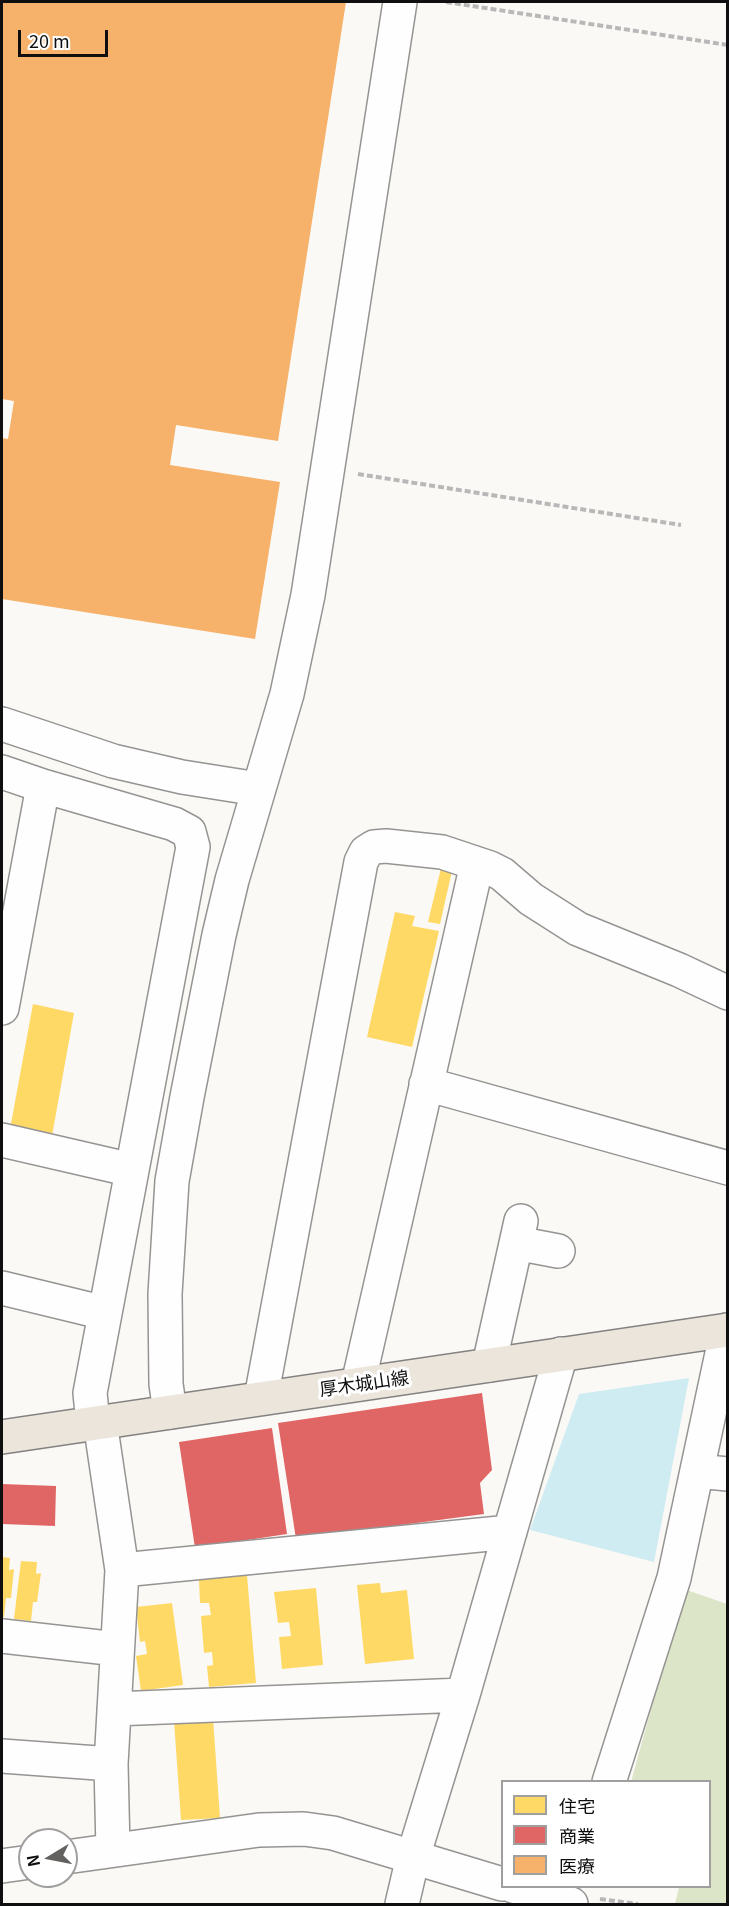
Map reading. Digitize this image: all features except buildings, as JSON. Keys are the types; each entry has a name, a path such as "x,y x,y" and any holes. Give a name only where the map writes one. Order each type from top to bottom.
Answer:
{"main road":[{"name":"厚木城山線","path":"2,1437 727,1330"}],"street":[{"path":"170,1412 166,1384 165,1294 172,1180 219,935 232,880 286,694 308,595 400,2"},
{"path":"2,724 113,761 182,777 258,789"},
{"path":"2,772 42,786 174,824 189,832 193,847 90,1393 122,1570 111,1764 113,1850"},
{"path":"2,1008 11,907 42,786"},
{"path":"261,1398 361,862 366,852 374,846 386,846 442,852 477,864 502,874 531,899 578,929 680,970 728,993"},
{"path":"358,1384 477,864"},
{"path":"426,1084 728,1168"},
{"path":"2,1140 132,1170"},
{"path":"489,1365 519,1232 558,1251"},
{"path":"2,1288 105,1313"},
{"path":"610,1780 674,1578 712,1472 727,1330"},
{"path":"402,1905 413,1857 463,1695 561,1354"},
{"path":"122,1570 510,1532"},
{"path":"2,1636 117,1649"},
{"path":"114,1709 463,1695"},
{"path":"2,1756 111,1764"},
{"path":"78,1855 259,1830 303,1829 333,1833 501,1884"},
{"path":"2,1866 18,1864"},
{"path":"519,1888 573,1897"}],"path":[{"path":"446,2 728,45"},
{"path":"354,473 681,525"},
{"path":"573,1897 638,1905"}],"green space":[{"path":"684,1589 727,1604 727,1904 675,1904 679,1888 711,1888 711,1780 632,1780"}],"water":[{"path":"689,1378 654,1562 530,1530 579,1394"}]}
